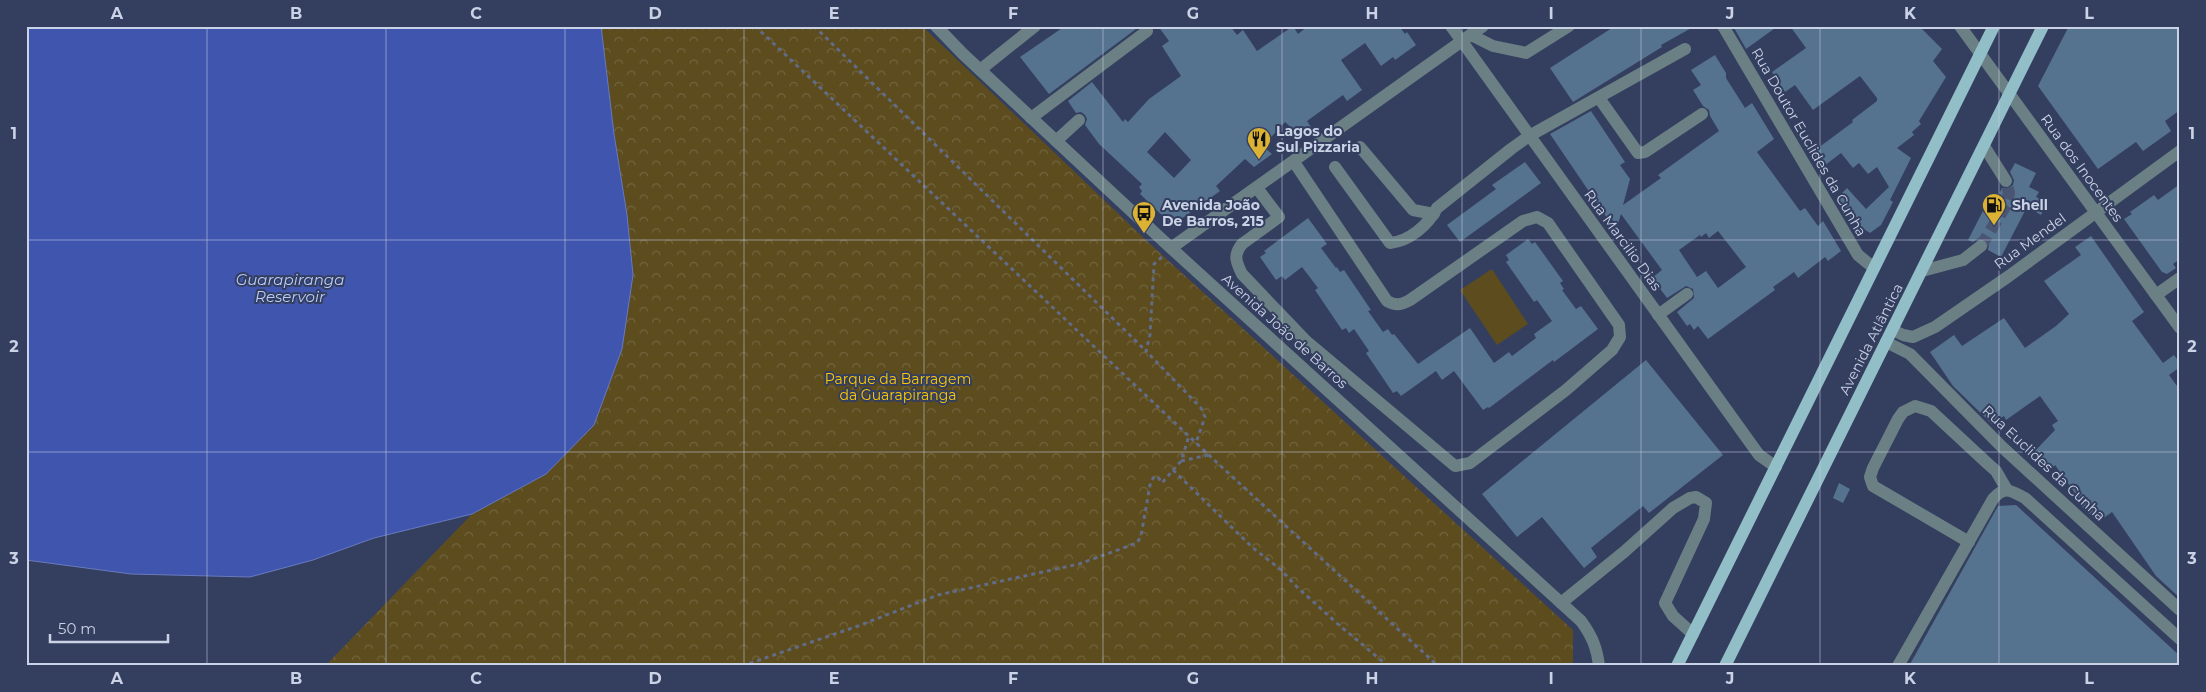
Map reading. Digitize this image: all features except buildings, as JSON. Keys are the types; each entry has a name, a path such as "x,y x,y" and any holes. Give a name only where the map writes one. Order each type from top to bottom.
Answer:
{"main road":[{"name":"Avenida Atlântica","path":"1677,666 1994,26"},
{"name":"Avenida Atlântica","path":"1725,666 2043,26"}],"street":[{"name":"Avenida João de Barros","path":"936,26 980,70 1171,248 1581,621 1592,637 1598,654 1599,666"},
{"path":"980,70 1034,26"},
{"name":"Rua Marcilio Dias","path":"1451,26 1466,38 1529,136 1759,455 1776,466"},
{"path":"1171,248 1296,165 1483,26"},
{"path":"1466,38 1526,53 1569,26"},
{"name":"Rua Doutor Euclides da Cunha","path":"1723,26 1858,255 1874,268"},
{"name":"Rua dos Inocentes","path":"1960,26 2180,328"},
{"path":"1031,118 1147,31"},
{"path":"1335,167 1390,243 1399,242 1422,228 1437,208 1511,148 1529,136 1685,49"},
{"path":"1599,98 1638,153 1645,152 1702,114"},
{"path":"1056,140 1079,120"},
{"path":"1984,146 2006,181"},
{"path":"1360,147 1413,210 1434,214"},
{"name":"Rua Mendel","path":"1892,330 1909,337 1923,334 2009,276 2180,151"},
{"path":"1259,190 1279,217 1242,244 1237,250 1236,261 1242,274 1305,340 1454,466 1470,464 1566,390 1612,350 1618,342 1621,330 1619,324 1548,223 1537,217 1523,221 1410,300 1401,305 1393,305 1386,302 1296,165"},
{"path":"1922,270 1963,260 1981,246"},
{"path":"2156,295 2180,278"},
{"path":"1658,315 1687,294"},
{"name":"Rua Euclides da Cunha","path":"1886,342 1910,354 2002,447 2180,610"},
{"path":"1969,542 1873,486 1870,477 1873,468 1902,412 1915,406 1931,411 1996,472 2007,490"},
{"path":"1898,666 1993,499 1999,491 2007,490 2025,498 2180,639"},
{"path":"1561,603 1624,552 1673,508 1690,498 1701,499 1706,503 1704,519 1665,603 1672,616 1693,634"}],"path":[{"path":"755,26 1196,443 1438,666"},
{"path":"814,26 1146,351 1201,408 1206,417 1196,443"},
{"path":"1146,351 1150,335 1154,264 1171,248"},
{"path":"742,666 858,626 938,595 1079,564 1137,544 1141,536 1150,485 1153,478 1157,476 1162,483 1181,461 1189,436"},
{"path":"1181,461 1209,455"},
{"path":"1173,470 1254,548 1280,568 1325,612 1388,666"}],"green space":[{"name":"Parque da Barragem da Guarapiranga","path":"601,26 922,26 1148,242 1573,630 1573,666 325,666 472,514 546,474 627,215 614,134"},
{"path":"1492,269 1528,324 1497,345 1460,290"}],"water":[{"name":"Guarapiranga Reservoir","path":"26,26 601,26 614,134 627,215 633,275 622,349 594,425 546,474 472,514 374,538 313,560 250,577 131,574 26,560"}],"tunnel":[{"path":"1981,246 2006,205 2009,193 2006,181"}],"place":[{"name":"Lagos do Sul Pizzaria","path":"1259,160"},
{"name":"Shell","path":"1994,226"},
{"name":"Avenida João De Barros, 215","path":"1144,234"}]}
